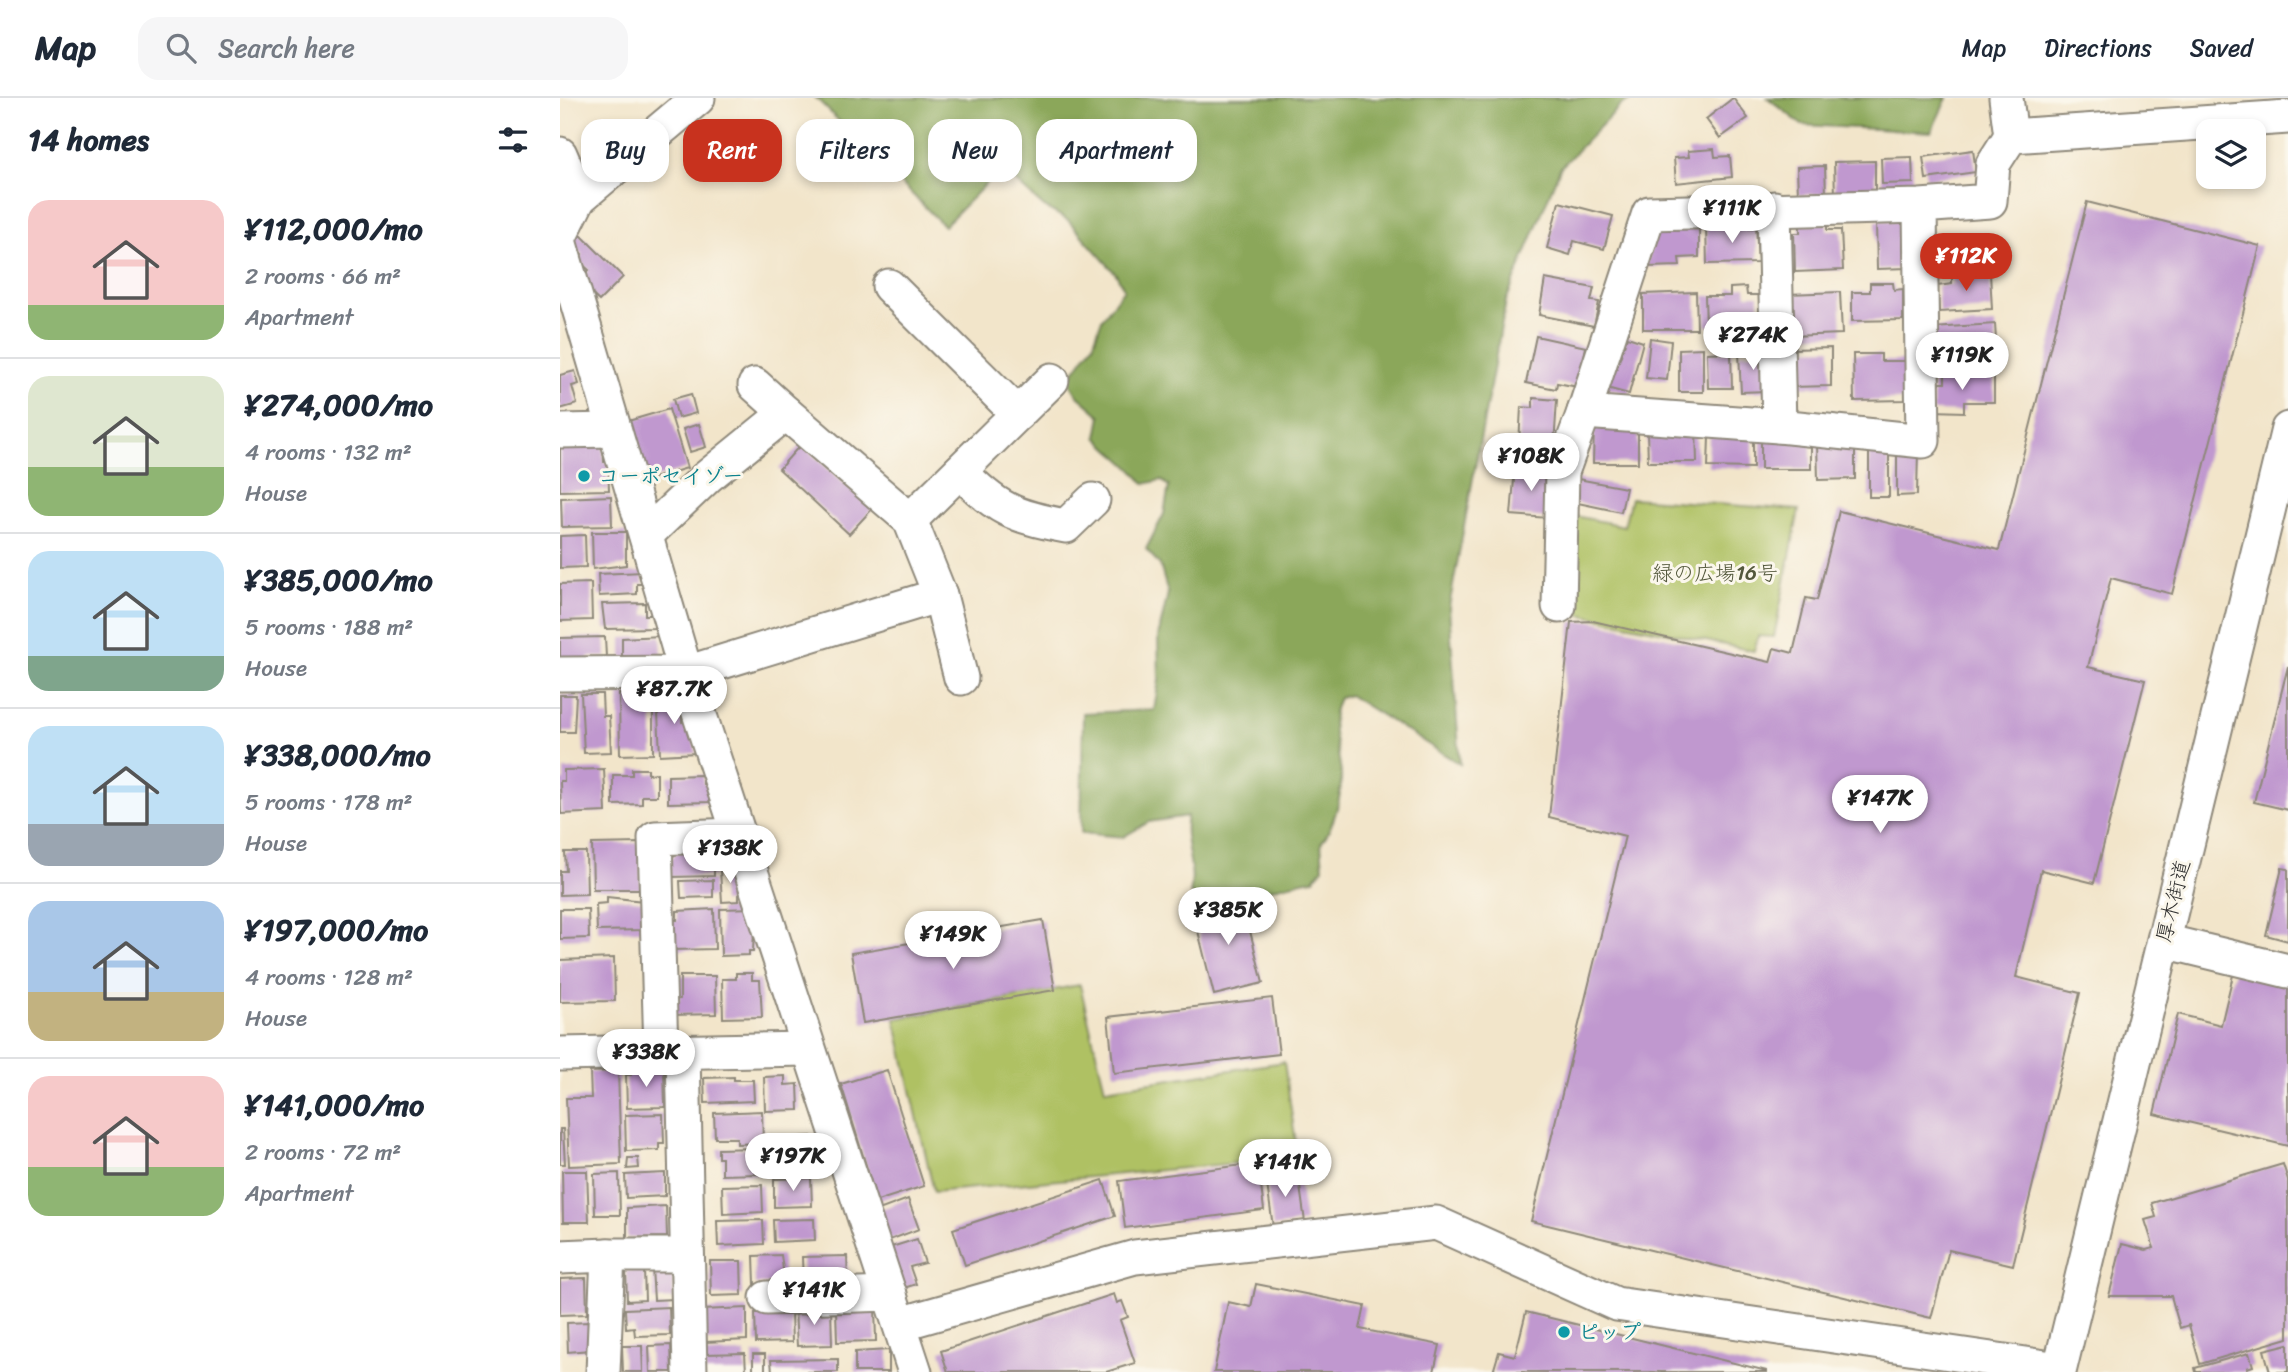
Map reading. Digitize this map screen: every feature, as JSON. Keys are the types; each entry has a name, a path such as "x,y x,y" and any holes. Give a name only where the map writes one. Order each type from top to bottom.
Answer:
{"street":[{"path":"569,192 698,98"},
{"path":"1559,606 1562,472 1649,213 1920,206 1990,201 1993,164 2011,136 2006,98"},
{"path":"2011,136 2288,117"},
{"path":"560,154 569,192 560,236"},
{"path":"1584,412 1779,426 1923,441 1920,206"},
{"path":"1774,208 1779,426"},
{"path":"560,244 612,430 686,673 915,1372"},
{"path":"889,286 1018,414"},
{"path":"911,520 1052,380"},
{"path":"755,385 911,520 940,595 961,678"},
{"path":"646,535 707,477 786,414"},
{"name":"厚木街道","path":"2059,1371 2288,429"},
{"path":"560,431 612,430"},
{"path":"960,471 1002,509 1032,520 1066,526 1093,500"},
{"path":"560,674 686,673 940,595"},
{"path":"690,1372 687,1255 655,838 737,835"},
{"path":"2164,940 2288,971"},
{"path":"560,1054 807,1049"},
{"path":"767,1298 895,1309 1135,1257 1436,1223 1616,1304 2059,1371"},
{"path":"603,1372 608,1255"},
{"path":"560,1257 687,1255"}],"green space":[{"path":"816,98 1633,98 1621,105 1560,168 1506,301 1449,607 1460,764 1349,695 1339,698 1333,726 1341,774 1340,792 1333,820 1321,843 1323,868 1314,879 1238,897 1207,898 1190,894 1192,874 1186,835 1187,816 1149,822 1123,837 1081,833 1083,713 1154,710 1159,680 1158,637 1168,593 1160,565 1146,549 1164,514 1169,486 1161,480 1144,484 1134,471 1097,437 1101,416 1078,396 1068,380 1093,345 1102,319 1124,289 1116,274 1068,220 1044,207 1016,182 1022,182 1022,119 928,119 928,182 988,182 944,226 900,182 914,182 914,119 837,119"},
{"path":"1768,98 1947,98 1931,132 1802,125"},
{"name":"緑の広場16号","path":"1631,498 1799,510 1774,637 1758,636 1754,651 1573,613 1570,515 1624,526"},
{"path":"1080,985 1105,1089 1284,1062 1298,1157 934,1192 895,1019"}],"building":[{"path":"1733,98 1748,118 1720,138 1706,119"},
{"path":"1714,149 1715,157 1730,156 1732,177 1676,183 1674,158 1689,157 1688,151"},
{"path":"1973,150 1976,172 1926,179 1923,157"},
{"path":"1912,157 1913,183 1882,184 1881,158"},
{"path":"1875,161 1875,195 1835,196 1834,162"},
{"path":"1825,166 1826,194 1798,195 1797,167"},
{"path":"1559,202 1613,216 1604,249 1574,241 1570,255 1547,248"},
{"path":"2087,202 2260,246 2172,594 2111,578 2088,667 2145,680 2094,883 2041,870 2016,977 2080,993 2013,1265 1949,1250 1931,1318 1531,1221 1625,836 1549,817 1571,622 1593,621 1770,662 1774,648 1793,653 1806,598 1817,600 1839,511 1999,550"},
{"path":"1906,220 1908,268 1877,269 1876,221"},
{"path":"1827,223 1827,230 1841,230 1843,270 1795,272 1794,233 1800,233 1800,224"},
{"path":"1756,225 1758,263 1707,264 1706,227"},
{"path":"575,229 623,277 599,301 578,281 589,270 579,261 582,254 565,238"},
{"path":"1699,229 1699,257 1679,258 1680,266 1646,267 1657,230"},
{"path":"1990,273 1992,309 1939,312 1937,286 1952,284 1952,275"},
{"path":"1545,279 1594,288 1591,301 1599,302 1594,326 1539,315"},
{"path":"1870,283 1893,283 1894,290 1903,289 1903,320 1852,321 1852,292 1870,292"},
{"path":"1746,287 1747,295 1759,295 1759,324 1706,326 1705,296 1730,296 1730,288"},
{"path":"1696,292 1697,329 1643,329 1643,294"},
{"path":"1840,292 1842,334 1790,336 1788,294"},
{"path":"1995,324 1997,356 1935,360 1933,328"},
{"path":"1618,334 1643,342 1629,394 1603,387"},
{"path":"1536,336 1586,347 1578,387 1557,383 1556,389 1526,383"},
{"path":"1650,338 1671,341 1667,380 1646,378"},
{"path":"1703,348 1703,392 1679,392 1679,349"},
{"path":"1831,348 1831,386 1790,387 1790,349"},
{"path":"1731,352 1732,388 1708,388 1707,353"},
{"path":"1765,352 1767,391 1741,392 1739,353"},
{"path":"1853,354 1881,354 1881,361 1905,361 1905,400 1854,401"},
{"path":"575,371 579,384 572,386 577,404 560,409 560,375"},
{"path":"1945,374 1994,375 1994,402 1964,402 1964,412 1933,411 1933,383 1945,383"},
{"path":"691,394 696,413 678,418 673,399"},
{"path":"1533,398 1557,400 1554,446 1519,444 1521,407 1533,408"},
{"path":"669,409 687,468 644,481 625,422"},
{"path":"699,424 706,447 690,452 683,429"},
{"path":"1594,428 1638,428 1638,463 1593,463"},
{"path":"1647,430 1696,430 1697,462 1648,462"},
{"path":"1709,436 1753,437 1753,468 1708,467"},
{"path":"1761,439 1811,439 1811,469 1761,469"},
{"path":"1855,442 1855,479 1818,480 1817,443"},
{"name":"コーポセイゾー","path":"603,444 604,462 608,462 609,490 560,491 560,445"},
{"path":"801,444 872,509 849,534 779,469"},
{"path":"1897,449 1918,449 1917,495 1897,496"},
{"path":"1869,451 1889,451 1889,497 1869,497"},
{"path":"1515,468 1551,470 1548,518 1511,515"},
{"path":"1578,479 1626,488 1621,512 1573,502"},
{"path":"611,496 612,526 562,527 561,498"},
{"path":"592,532 626,532 626,565 593,569"},
{"path":"585,535 586,567 560,568 560,536"},
{"path":"643,572 643,584 637,584 637,594 599,596 598,574"},
{"path":"591,583 592,620 560,621 560,584"},
{"path":"645,603 645,615 655,615 655,628 605,629 602,604"},
{"path":"661,636 662,656 622,658 622,638"},
{"path":"605,637 606,657 588,657 588,663 560,662 560,638"},
{"path":"2288,666 2288,810 2254,802"},
{"path":"681,691 682,722 690,721 696,753 660,755 657,692"},
{"path":"643,693 644,711 653,711 653,754 620,755 619,694"},
{"path":"581,694 602,694 603,716 609,716 611,752 584,753"},
{"path":"560,695 576,695 574,732 560,732"},
{"path":"604,769 606,812 561,814 560,781 564,781 564,770"},
{"path":"632,769 648,769 648,774 657,773 657,796 642,796 642,804 613,805 613,775 632,775"},
{"path":"703,775 703,784 712,784 712,802 668,803 668,776"},
{"path":"640,843 641,889 593,889 592,844"},
{"path":"714,851 714,876 671,877 670,860 677,852"},
{"path":"565,852 586,852 587,894 560,895 560,871 566,871"},
{"path":"2282,868 2288,869 2288,941 2266,935"},
{"path":"738,869 739,901 722,902 720,870"},
{"path":"713,880 713,897 681,898 680,881"},
{"path":"607,897 643,901 644,930 597,931 596,904 607,903"},
{"path":"1242,899 1263,983 1214,995 1193,911"},
{"path":"755,908 753,951 749,951 749,955 721,956 720,909"},
{"path":"560,909 588,909 589,938 560,939"},
{"path":"714,909 715,949 672,950 672,920 677,920 677,911"},
{"path":"1043,920 1055,990 863,1023 851,953"},
{"path":"614,958 615,1001 560,1002 560,960"},
{"path":"2234,971 2288,984 2288,1146 2154,1114 2178,1014 2221,1025"},
{"path":"736,973 752,973 752,980 760,980 762,1017 723,1018 722,979 736,979"},
{"path":"680,976 715,976 716,1014 673,1015 673,1000 680,999"},
{"path":"1272,998 1279,1054 1114,1073 1108,1017"},
{"path":"887,1070 924,1186 877,1201 841,1084"},
{"path":"618,1071 621,1164 569,1166 566,1098 591,1098 590,1072"},
{"path":"631,1071 664,1071 665,1107 627,1108 626,1075 631,1075"},
{"path":"785,1076 785,1085 798,1084 799,1110 765,1111 764,1077"},
{"path":"734,1077 734,1080 753,1080 754,1101 705,1103 704,1078"},
{"path":"762,1111 763,1143 737,1144 737,1138 715,1138 714,1113"},
{"path":"663,1114 664,1143 659,1143 659,1150 626,1151 625,1115"},
{"path":"560,1129 563,1129 565,1164 560,1164"},
{"path":"811,1136 812,1164 773,1166 772,1144 784,1143 784,1138"},
{"path":"756,1148 759,1174 722,1175 722,1158 718,1158 718,1149"},
{"path":"628,1158 638,1158 639,1168 627,1169"},
{"path":"1258,1163 1264,1210 1125,1228 1119,1181"},
{"path":"2283,1164 2288,1180 2288,1338 2200,1364 2189,1325 2180,1328 2171,1296 2109,1296 2122,1244 2146,1250 2154,1248 2145,1220 2156,1217 2152,1203"},
{"path":"562,1171 587,1171 589,1222 563,1222"},
{"path":"1298,1172 1305,1222 1273,1227 1266,1177"},
{"path":"619,1173 620,1215 595,1215 594,1174"},
{"path":"665,1173 665,1196 626,1198 625,1175"},
{"path":"811,1178 812,1206 774,1207 774,1179"},
{"path":"1103,1180 1115,1216 965,1265 953,1229"},
{"path":"762,1185 763,1212 723,1214 722,1186"},
{"path":"908,1199 919,1229 887,1241 876,1211"},
{"path":"666,1206 667,1237 627,1238 627,1208"},
{"path":"814,1219 815,1240 774,1242 773,1220"},
{"path":"763,1220 764,1244 718,1246 717,1221"},
{"path":"917,1239 925,1263 910,1267 916,1284 895,1291 882,1250"},
{"path":"781,1255 785,1284 755,1284 754,1256"},
{"path":"847,1256 848,1282 803,1283 802,1257"},
{"path":"710,1261 741,1261 742,1295 711,1296"},
{"path":"672,1267 674,1299 654,1300 652,1268"},
{"path":"644,1270 645,1300 627,1301 626,1271"},
{"path":"586,1278 587,1314 560,1315 560,1279"},
{"path":"1256,1284 1365,1306 1360,1329 1440,1345 1434,1372 1214,1372 1228,1302 1251,1307"},
{"path":"1114,1294 1117,1303 1122,1301 1128,1317 1120,1320 1135,1363 1106,1372 948,1372 941,1351"},
{"path":"669,1307 670,1335 635,1336 634,1327 626,1328 625,1309"},
{"path":"747,1308 747,1340 706,1342 706,1337 701,1337 701,1310"},
{"path":"831,1308 832,1345 797,1346 795,1310"},
{"path":"875,1308 876,1341 837,1342 836,1309"},
{"path":"791,1312 792,1342 756,1343 755,1313"},
{"name":"ピップ","path":"1526,1312 1767,1372 1493,1372 1499,1352 1515,1356"},
{"path":"589,1322 590,1350 568,1352 567,1323"},
{"path":"2288,1344 2288,1372 2270,1372 2264,1350"},
{"path":"671,1345 672,1372 650,1372 649,1346"},
{"path":"622,1346 642,1346 643,1372 623,1372"},
{"path":"889,1350 889,1372 855,1372 855,1352"},
{"path":"745,1353 746,1372 705,1372 705,1354"},
{"path":"2249,1353 2253,1366 2247,1368 2248,1372 2196,1372 2195,1368"},
{"path":"753,1354 765,1354 765,1371 753,1371"},
{"path":"838,1359 838,1372 772,1372 771,1360"}],"place":[{"name":"コーポセイゾー","path":"584,476"},
{"name":"ピップ","path":"1564,1332"}]}
